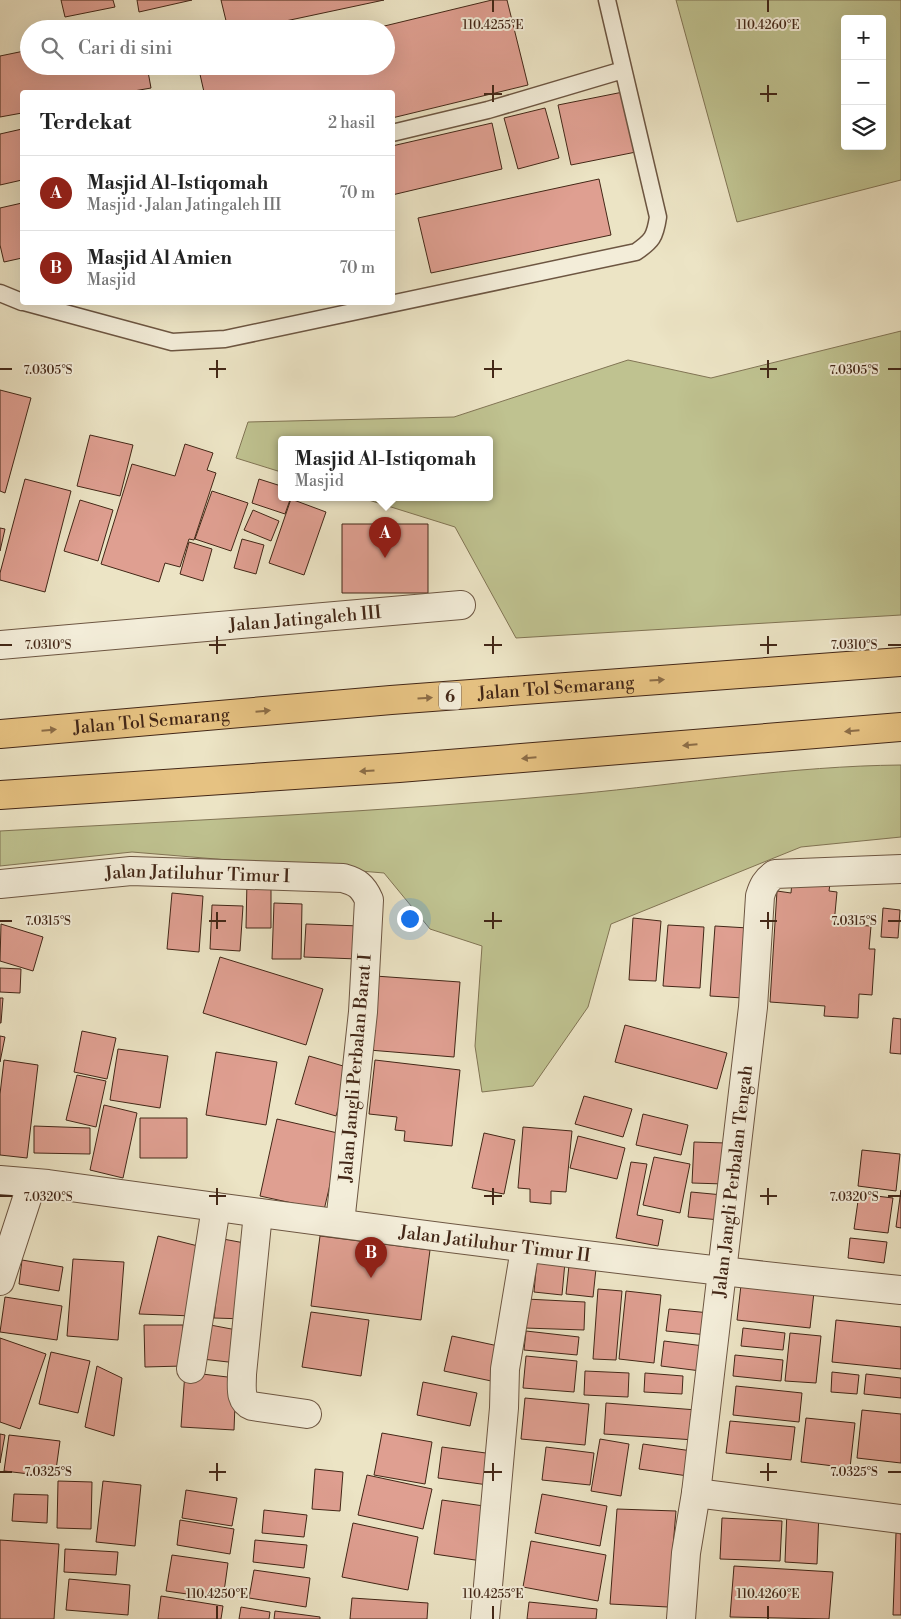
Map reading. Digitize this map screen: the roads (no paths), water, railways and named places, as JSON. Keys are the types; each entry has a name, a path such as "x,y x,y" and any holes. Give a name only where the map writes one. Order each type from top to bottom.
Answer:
{"highway":[{"name":"Jalan Tol Semarang","path":"0,734 391,700 901,662"},
{"path":"0,795 399,768 901,727"}],"street":[{"name":"Jalan Jatingaleh III","path":"0,645 461,605"},
{"name":"Jalan Jangli Perbalan Tengah","path":"681,1619 686,1553 696,1493 754,1007 760,896 763,885 776,874 901,869"},
{"name":"Jalan Jatiluhur Timur I","path":"0,884 132,871 343,878 356,882 364,889 370,900 368,914"},
{"name":"Jalan Jangli Perbalan Barat I","path":"340,1223 363,1012 368,914"},
{"name":"Jalan Jatiluhur Timur II","path":"0,1180 340,1223 525,1249 722,1272 901,1290"},
{"path":"0,1281 32,1183"},
{"path":"191,1369 216,1207"},
{"path":"258,1213 242,1374 243,1398 246,1404 252,1406 307,1414"},
{"path":"485,1619 504,1408 505,1369 525,1249"},
{"path":"696,1493 901,1519"}],"lane":[{"path":"395,303 636,252 650,243 656,231 658,217 607,0"},
{"path":"395,132 488,110 623,70"},
{"path":"0,293 20,301"},
{"path":"34,305 172,342 224,340 388,305"}],"place":[{"name":"Masjid Al-Istiqomah","path":"385,558"},
{"name":"Masjid Al Amien","path":"371,1278"}]}
